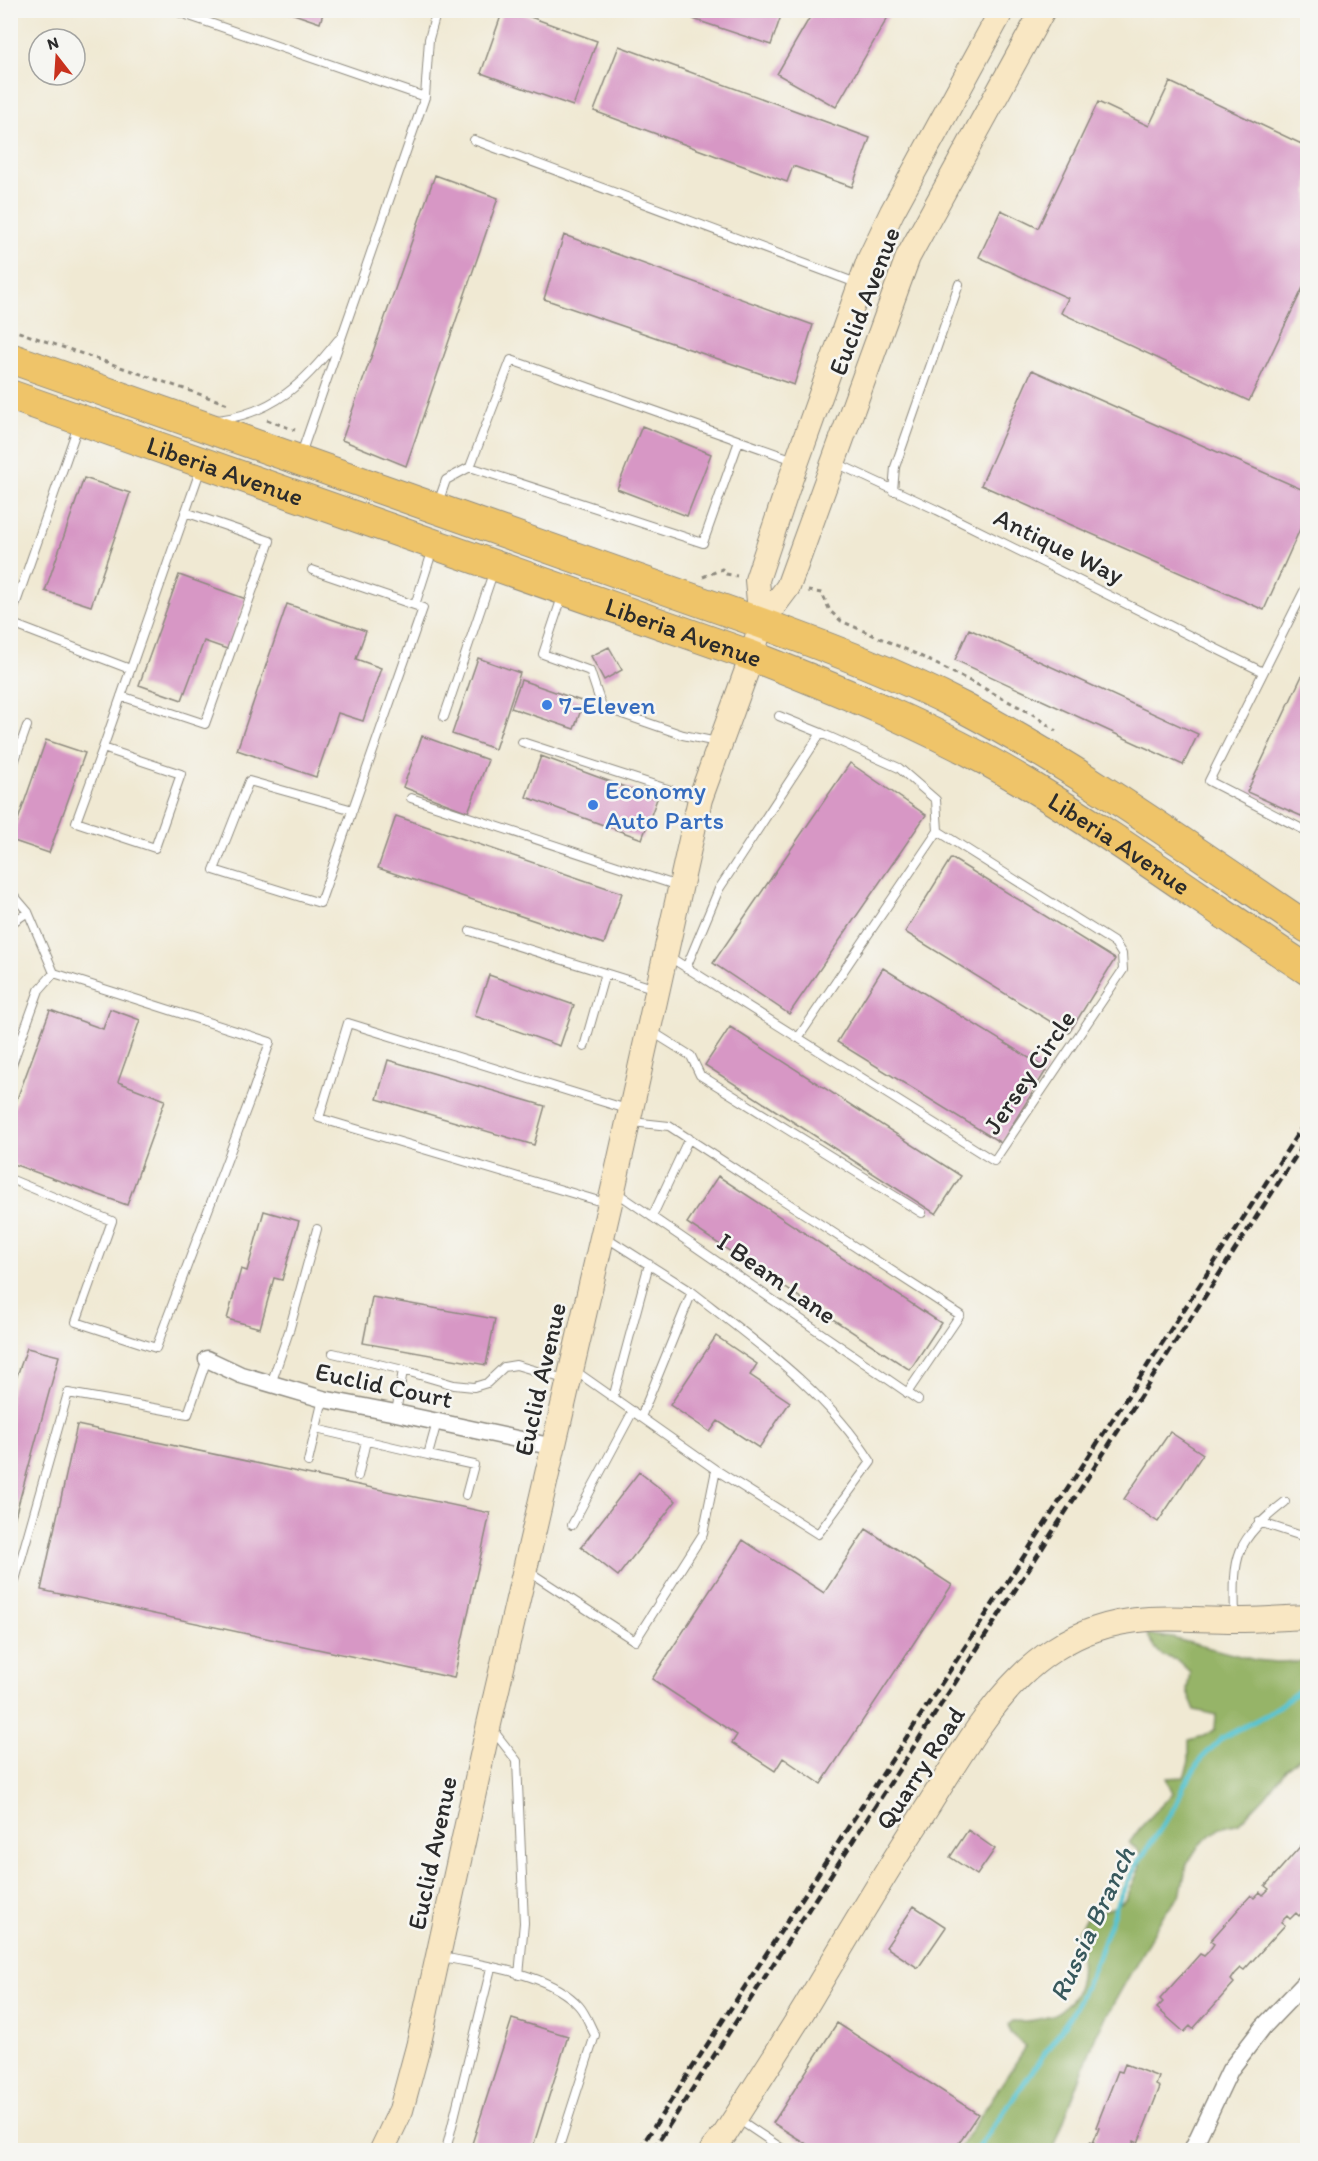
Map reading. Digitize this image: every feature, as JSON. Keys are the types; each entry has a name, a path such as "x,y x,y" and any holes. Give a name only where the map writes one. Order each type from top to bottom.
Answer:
{"highway":[{"name":"Liberia Avenue","path":"10,358 761,622 829,648 962,707 1093,783 1308,928"},
{"name":"Liberia Avenue","path":"10,395 752,656 854,696 939,736 1022,780 1097,827 1308,970"}],"street":[{"name":"Euclid Avenue","path":"382,2151 401,2110 418,2047 489,1724 603,1234 699,799 752,656 761,622 757,580 860,285 892,212 1002,10"},
{"name":"Euclid Avenue","path":"761,622 789,587 908,257 1043,10"},
{"name":"Euclid Court","path":"207,1359 241,1376 323,1399 554,1448"},
{"name":"Quarry Road","path":"712,2151 812,1998 881,1880 963,1751 1003,1696 1035,1663 1064,1644 1093,1630 1122,1621 1160,1617 1236,1620 1308,1617"},
{"path":"1192,2151 1230,2070 1263,2027 1308,1980"}],"lane":[{"path":"172,10 425,97"},
{"path":"299,460 425,97 429,39 437,10"},
{"path":"474,140 860,285"},
{"path":"893,491 895,467 959,284"},
{"path":"195,423 241,416 272,404 307,378 344,333"},
{"path":"437,508 446,480 470,467 511,360 797,461"},
{"path":"81,420 10,622 130,669"},
{"path":"470,467 703,543 739,441"},
{"name":"Antique Way","path":"834,462 938,510 1263,672"},
{"path":"103,748 181,774 155,848 76,822 202,463"},
{"path":"121,696 205,724 270,541 185,512"},
{"path":"415,605 435,544"},
{"path":"444,717 495,566"},
{"path":"312,570 423,608 353,810 320,903 214,870 249,781 353,810"},
{"path":"1308,583 1209,781 1308,832"},
{"path":"565,591 543,654 590,671 602,707 683,735 719,743"},
{"path":"779,716 899,768 936,800 938,831 798,1038"},
{"path":"10,774 27,726"},
{"path":"686,968 719,889 821,733"},
{"path":"522,741 699,799"},
{"path":"411,798 680,886"},
{"name":"Jersey Circle","path":"665,954 994,1161 1123,969 1122,954 1115,943 938,831"},
{"path":"10,891 28,912 54,973 270,1042 156,1348 76,1322 112,1221 10,1179"},
{"path":"10,924 28,912"},
{"path":"470,931 657,989"},
{"path":"10,1070 39,990 54,973"},
{"path":"584,1047 605,973"},
{"name":"I Beam Lane","path":"629,1116 348,1023 319,1118 611,1197 652,1217 918,1400"},
{"path":"648,1029 691,1056 700,1075 922,1213"},
{"path":"629,1116 669,1126 689,1138 960,1315 907,1393"},
{"path":"652,1217 689,1138"},
{"path":"271,1384 289,1331 317,1229"},
{"path":"333,1353 454,1385 474,1387 487,1383 504,1367 516,1365 571,1374 613,1398 716,1470 818,1534 871,1462 855,1437 819,1398 760,1344 692,1292 603,1234"},
{"path":"613,1398 649,1264"},
{"path":"572,1525 637,1414 692,1292"},
{"path":"10,1598 68,1393 188,1414 207,1359"},
{"path":"396,1413 403,1370"},
{"path":"308,1462 323,1399"},
{"path":"428,1455 437,1422"},
{"path":"316,1429 474,1465 466,1495"},
{"path":"358,1476 366,1441"},
{"path":"525,1570 635,1641 703,1534 716,1470"},
{"path":"1236,1620 1234,1580 1237,1557 1259,1522 1285,1502"},
{"path":"1259,1522 1308,1538"},
{"path":"489,1724 517,1761 524,1923 519,1975"},
{"path":"439,1956 552,1985 579,2007 595,2036 558,2151"},
{"path":"446,2151 491,1968"},
{"path":"736,2117 784,2151"}],"path":[{"path":"10,329 234,407"},
{"path":"263,419 292,429"},
{"path":"722,569 726,574"}],"green space":[{"path":"1147,1634 1172,1638 1255,1660 1307,1661 1307,1752 1286,1769 1266,1795 1239,1823 1220,1828 1199,1845 1187,1864 1180,1896 1164,1914 1096,2035 1053,2150 958,2150 1026,2047 1010,2033 1008,2025 1013,2021 1028,2021 1054,2014 1072,1998 1078,1987 1080,1973 1077,1942 1079,1930 1091,1915 1115,1907 1126,1898 1140,1867 1139,1851 1129,1843 1173,1793 1166,1778 1184,1777 1189,1762 1189,1740 1204,1736 1215,1729 1216,1715 1195,1710 1187,1691 1190,1672 1177,1660 1163,1656"}],"building":[{"path":"282,10 324,10 320,23"},
{"path":"503,10 511,10 597,41 573,106 481,73"},
{"path":"696,10 783,10 771,45 693,19"},
{"path":"814,10 892,10 836,107 777,74"},
{"path":"619,46 870,138 852,187 793,166 787,182 594,111"},
{"path":"1170,82 1308,147 1308,277 1249,401 1061,313 1068,298 979,257 1001,210 1038,228 1098,102 1149,126"},
{"path":"435,175 498,198 406,466 342,440"},
{"path":"564,235 813,325 794,385 544,299"},
{"path":"1032,370 1308,492 1308,511 1264,610 981,485"},
{"path":"642,426 711,454 687,516 617,489"},
{"path":"84,478 130,493 91,606 45,591"},
{"path":"179,575 246,599 227,649 204,641 182,700 139,685"},
{"path":"287,604 366,631 356,659 381,668 363,721 338,713 316,777 237,750"},
{"path":"969,629 1198,734 1183,765 955,660"},
{"name":"7-Eleven","path":"609,647 622,670 604,680 591,656"},
{"path":"478,658 520,673 495,749 452,734"},
{"path":"1308,663 1308,819 1247,792"},
{"name":"7-Eleven","path":"521,680 584,702 574,729 511,708"},
{"path":"422,736 488,760 468,812 403,787"},
{"path":"46,740 85,753 49,853 11,840"},
{"path":"541,756 657,799 642,839 526,797"},
{"path":"850,763 926,815 789,1014 713,963"},
{"path":"396,816 622,893 604,944 378,868"},
{"path":"951,858 1115,959 1069,1033 905,932"},
{"path":"883,968 1047,1069 1001,1143 837,1042"},
{"path":"489,975 574,1005 560,1046 475,1016"},
{"path":"110,1009 140,1020 118,1082 165,1100 127,1205 10,1163 10,1118 50,1010 103,1029"},
{"path":"730,1027 961,1176 936,1214 705,1065"},
{"path":"388,1060 545,1106 534,1145 377,1099"},
{"path":"718,1176 941,1323 910,1370 687,1223"},
{"path":"264,1211 299,1221 282,1280 274,1278 260,1328 227,1319 241,1269 247,1271"},
{"path":"372,1297 495,1319 486,1365 363,1343"},
{"path":"716,1336 757,1364 750,1375 790,1402 759,1448 718,1421 710,1432 670,1405"},
{"path":"27,1348 59,1356 11,1531 10,1395"},
{"path":"77,1425 490,1513 454,1678 41,1590"},
{"path":"1170,1432 1203,1454 1158,1522 1124,1499"},
{"path":"639,1472 676,1501 618,1576 581,1547"},
{"path":"866,1529 952,1585 821,1784 783,1758 775,1771 732,1743 737,1735 652,1679 743,1540 824,1593"},
{"path":"968,1830 995,1849 977,1875 950,1857"},
{"path":"1306,1840 1308,1842 1308,1906 1299,1916 1296,1913 1290,1919 1287,1916 1281,1922 1285,1925 1244,1970 1241,1968 1235,1974 1231,1980 1234,1983 1193,2029 1190,2026 1184,2032 1157,2008 1163,2002 1160,1999 1200,1954 1204,1956 1209,1951 1214,1944 1210,1941 1251,1895 1254,1898 1260,1892 1263,1895 1269,1889 1265,1886"},
{"path":"914,1906 946,1927 918,1968 886,1947"},
{"path":"512,2019 568,2036 532,2150 470,2150"},
{"path":"837,2023 978,2114 954,2150 816,2150 773,2123"},
{"path":"1125,2064 1159,2077 1156,2085 1160,2087 1138,2143 1134,2141 1130,2150 1086,2150 1090,2142 1093,2143 1099,2128 1096,2127 1118,2071 1122,2072"},
{"path":"10,2133 20,2150 10,2150"}],"waterway":[{"name":"Russia Branch","path":"977,2150 1070,2017 1092,1973 1118,1901 1135,1867 1175,1807 1183,1787 1201,1759 1222,1738 1268,1714 1308,1684"}],"railway":[{"path":"639,2150 1308,1118"},
{"path":"653,2150 1308,1137"}],"place":[{"name":"7-Eleven","path":"547,705"},
{"name":"Economy Auto Parts","path":"593,805"}]}
